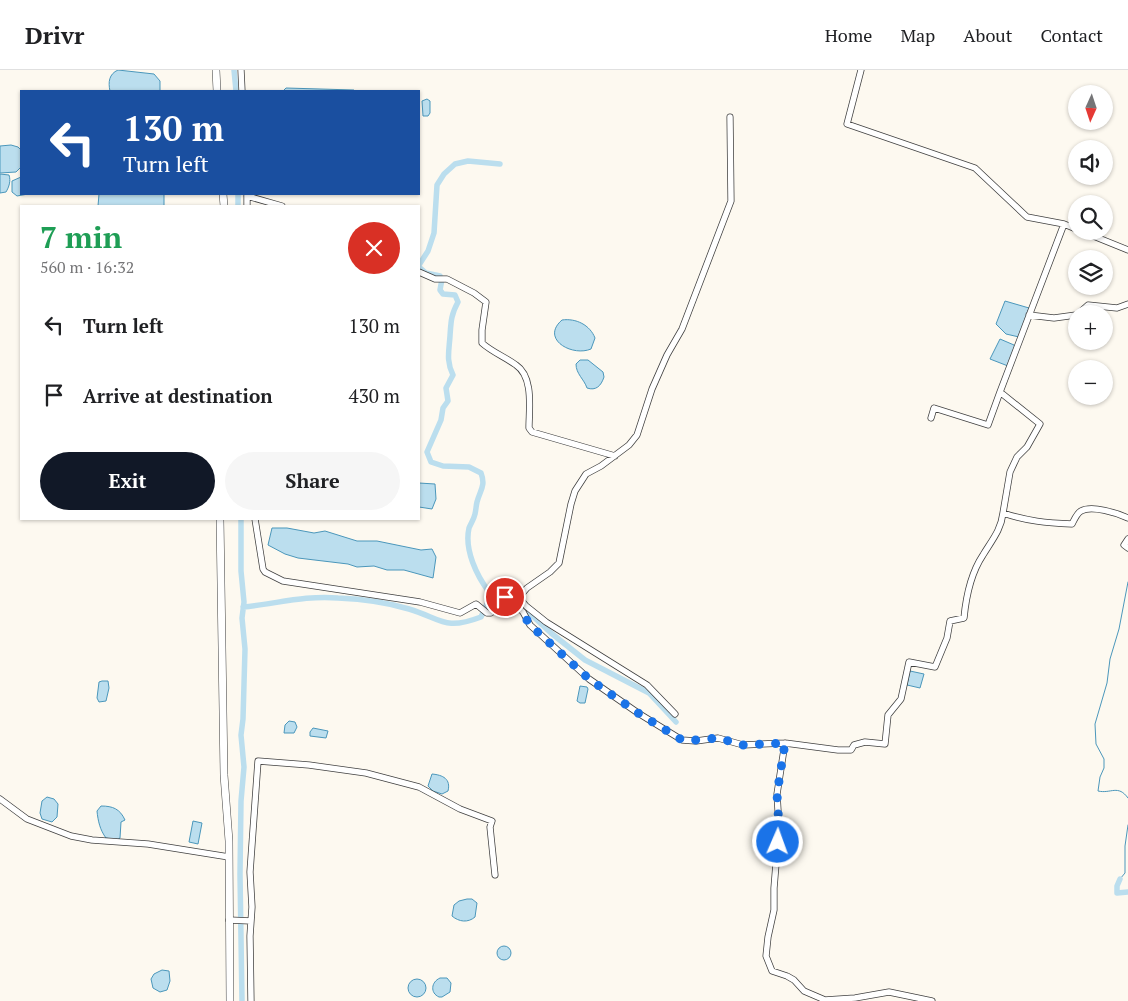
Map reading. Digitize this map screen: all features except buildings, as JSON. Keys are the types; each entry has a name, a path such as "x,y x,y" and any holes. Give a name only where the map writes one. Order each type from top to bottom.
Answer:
{"street":[{"path":"216,70 217,90"},
{"path":"241,70 242,90"},
{"path":"860,70 847,124 975,168 1027,217 1068,226"},
{"path":"675,714 647,685 546,622 526,606 520,598 522,592 550,572 559,563 571,504 575,491 586,474 615,456 634,440 637,435 652,389 667,355 682,329 731,201 730,117"},
{"path":"247,195 279,205"},
{"path":"930,418 934,408 988,425 1064,224"},
{"path":"1103,240 1128,250"},
{"path":"420,272 435,279 447,279 474,293 486,302 482,343 515,364 524,374 528,390 529,428 532,432 615,456"},
{"path":"1113,308 1118,308 1128,304"},
{"path":"1029,316 1054,318 1068,316"},
{"path":"255,520 263,569 279,580 299,585 420,602 460,613 476,604 487,613 491,613 505,597 520,609 530,625 589,679 638,713 682,740 718,738 743,745 785,743 852,750 854,744 865,742 885,744 888,715 901,699 909,662 935,667 947,638 950,621 964,618 968,591 976,569 983,554 991,545 1000,528 1010,472 1017,457 1026,447 1040,424 1000,392"},
{"path":"1004,513 1022,520 1053,524 1072,524 1078,513 1082,510 1091,509 1115,512 1128,518"},
{"path":"220,520 224,776 229,857 230,1001"},
{"path":"1128,539 1124,545 1128,548"},
{"path":"785,743 777,794 779,827 774,910 766,956 772,971 787,976 794,980 804,991 825,1000 855,998 888,992 932,1001"},
{"path":"251,1001 250,954 252,908 250,872 258,761 309,765 366,773 418,788 460,809 492,821 490,827 496,875"},
{"path":"0,799 27,819 71,836 92,840 148,844 229,857"},
{"path":"229,920 251,921"}],"water":[{"path":"118,70 154,74 160,81 160,90 110,90 109,84 113,74"},
{"path":"286,88 354,90 284,90"},
{"path":"427,99 430,101 430,113 428,116 423,116 422,101"},
{"path":"11,145 20,149 20,168 16,172 0,173 0,146"},
{"path":"0,174 9,175 10,179 6,192 0,193"},
{"path":"20,177 20,195 22,195 17,196 12,192 12,181"},
{"path":"99,195 164,195 164,205 98,205"},
{"path":"1005,301 1029,308 1019,337 1006,334 996,324"},
{"path":"562,320 577,321 590,329 595,338 591,349 575,351 561,345 556,340 556,327"},
{"path":"1000,339 1014,345 1015,348 1008,366 990,359"},
{"path":"580,360 588,360 603,372 604,377 598,387 593,389 587,388 576,368 576,364"},
{"path":"420,483 435,484 436,499 432,509 420,507"},
{"path":"272,528 287,528 314,533 325,531 357,541 377,541 421,550 432,549 436,557 433,578 404,570 387,570 374,566 357,567 348,564 298,558 285,554 268,545"},
{"path":"910,671 924,674 920,688 907,685"},
{"path":"108,681 109,688 106,701 99,702 97,698 99,682"},
{"path":"580,686 587,687 588,689 585,703 577,701"},
{"path":"289,721 295,722 297,727 294,733 284,733 285,725"},
{"path":"313,728 328,731 326,738 310,736"},
{"path":"432,774 445,778 449,787 448,791 442,794 433,791 428,786"},
{"path":"47,797 54,799 58,804 57,817 52,822 42,819 40,813 42,801"},
{"path":"101,806 116,809 125,820 121,822 120,838 117,840 106,838 102,832 97,811"},
{"path":"193,821 202,823 198,844 189,842"},
{"path":"472,899 477,903 475,917 469,920 458,920 452,916 454,905 459,901"},
{"path":"501,946 507,946 511,953 507,960 501,960 497,956 497,950"},
{"path":"162,970 169,971 170,981 167,990 160,992 153,988 151,979 154,974"},
{"path":"440,978 447,978 451,983 450,992 442,997 436,995 433,990 433,985"},
{"path":"417,979 423,982 426,988 423,994 417,997 411,994 408,988 411,982"}],"waterway":[{"path":"234,70 236,90"},
{"path":"420,263 428,251 434,233 437,185 444,174 455,164 468,161 500,164"},
{"path":"238,195 238,205"},
{"path":"420,268 426,273 440,276"},
{"path":"442,279 440,290 443,294 455,295 458,302 452,318 449,351 449,365 453,375 446,388 448,401 443,408 441,420 427,452 431,462 443,466 469,467 481,473 483,485 468,536 470,554 480,578 489,592 504,592 510,595 551,633 585,660 649,693 676,722"},
{"path":"241,520 241,571 244,602 242,618 245,649 241,735 244,767 241,801 240,874 242,1001"},
{"path":"1128,582 1119,629 1110,659 1107,683 1095,724 1096,744 1104,759 1104,768 1100,777 1098,791 1118,790 1128,798"},
{"path":"243,607 314,598 347,598 392,604 444,622 459,623 481,617 495,593"},
{"path":"1120,879 1125,873 1125,846 1128,825"},
{"path":"1120,879 1117,893 1128,892"}],"route":[{"path":"505,597 520,609 530,625 589,679 638,713 682,740 718,738 743,745 785,743 777,794 778,842"}]}
